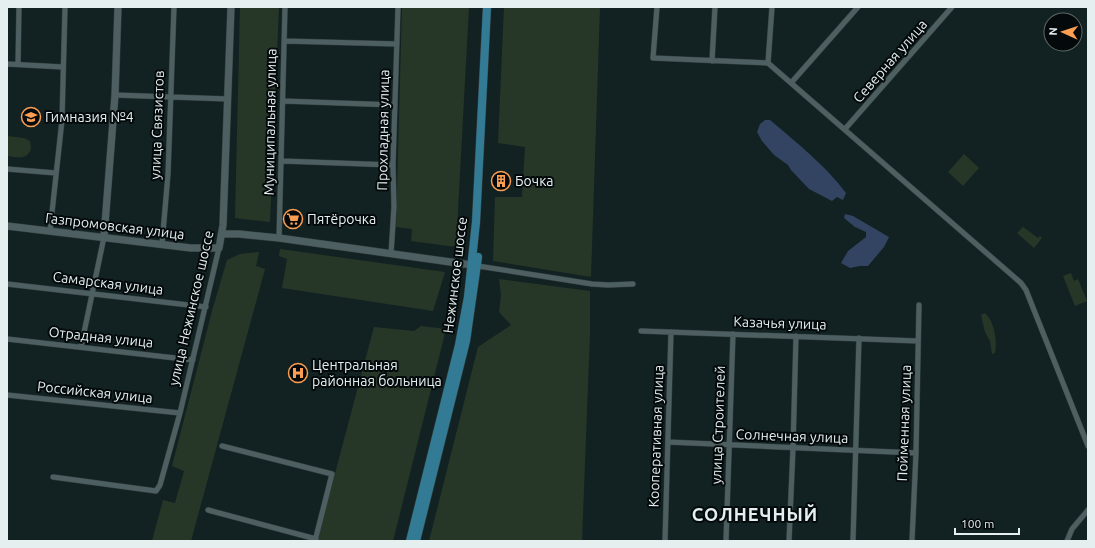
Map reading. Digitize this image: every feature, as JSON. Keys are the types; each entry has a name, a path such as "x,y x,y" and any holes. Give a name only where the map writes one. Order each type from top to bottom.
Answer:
{"main road":[{"path":"104,238 115,95 118,7"},
{"name":"улица Нежинское шоссе","path":"219,248 222,234 231,7"},
{"name":"Нежинское шоссе","path":"410,541 459,345 475,265 487,7"},
{"name":"Нежинское шоссе","path":"416,541 466,341 475,265 492,7"},
{"name":"Газпромовская улица","path":"7,226 200,249 219,248"},
{"path":"222,234 240,234 278,238 475,265"}],"street":[{"path":"18,64 19,7"},
{"path":"50,231 62,120 65,7"},
{"name":"улица Связистов","path":"162,244 168,174 174,7"},
{"name":"Муниципальная улица","path":"278,238 282,161 285,7"},
{"name":"Прохладная улица","path":"391,254 394,201 393,165 398,7"},
{"path":"657,7 653,58 768,64 845,129 1020,282 1026,290 1088,446"},
{"path":"712,61 715,7"},
{"path":"768,64 772,7"},
{"path":"791,83 858,7"},
{"name":"Северная улица","path":"845,129 952,7"},
{"path":"284,42 397,44"},
{"path":"7,64 63,67"},
{"path":"115,95 228,99"},
{"path":"283,101 395,105"},
{"path":"282,161 393,165"},
{"path":"7,169 56,173"},
{"path":"81,347 104,238"},
{"name":"улица Нежинское шоссе","path":"53,477 156,491 160,485 180,414 219,248"},
{"path":"475,265 592,284 633,284"},
{"name":"Самарская улица","path":"7,284 206,307"},
{"name":"Пойменная улица","path":"912,541 916,453 919,305"},
{"name":"Казачья улица","path":"641,331 918,341"},
{"name":"Кооперативная улица","path":"665,541 671,332"},
{"name":"улица Строителей","path":"726,541 733,334"},
{"path":"789,541 796,336"},
{"path":"853,541 859,338"},
{"name":"Отрадная улица","path":"7,339 193,360"},
{"name":"Российская улица","path":"7,395 180,414"},
{"name":"Солнечная улица","path":"668,442 729,446 916,453"},
{"path":"208,510 316,540 332,474 222,446"},
{"path":"1067,541 1072,529 1088,510"}],"green space":[{"path":"240,7 279,7 270,222 235,218"},
{"path":"402,7 469,7 456,247 411,241 412,229 396,227"},
{"path":"504,7 600,7 591,277 493,261 495,197 522,197 525,147 498,143"},
{"path":"7,136 24,138 30,141 31,149 29,153 24,157 7,156"},
{"path":"964,154 979,168 963,186 948,172"},
{"path":"1023,227 1038,238 1040,236 1042,238 1034,248 1017,233"},
{"path":"280,249 445,272 433,311 282,288 287,259 279,256"},
{"path":"259,252 256,266 265,269 191,541 152,541 163,500 175,503 184,471 172,466 212,311 227,260 240,254"},
{"path":"1071,273 1074,281 1078,279 1087,301 1075,306 1063,276"},
{"path":"499,279 590,291 590,334 582,541 429,541 478,347 511,325 499,312 501,295"},
{"path":"985,313 993,327 996,343 995,353 992,354 990,341 985,332 981,315"},
{"path":"421,326 446,329 393,541 317,541 374,327 414,331"}],"water":[{"path":"765,120 770,120 829,173 846,193 843,200 837,197 832,201 809,189 788,165 774,155 762,141 757,132 760,124"},
{"path":"845,214 853,216 889,237 884,247 868,266 850,268 841,263 848,251 866,237 866,232 855,227 844,218"}],"place":[{"name":"Гимназия №4","path":"31,117"},
{"name":"Бочка","path":"501,181"},
{"name":"Пятёрочка","path":"293,219"},
{"name":"Центральная районная больница","path":"298,373"}],"district":[{"name":"СОЛНЕЧНЫЙ","path":"755,514"}]}
